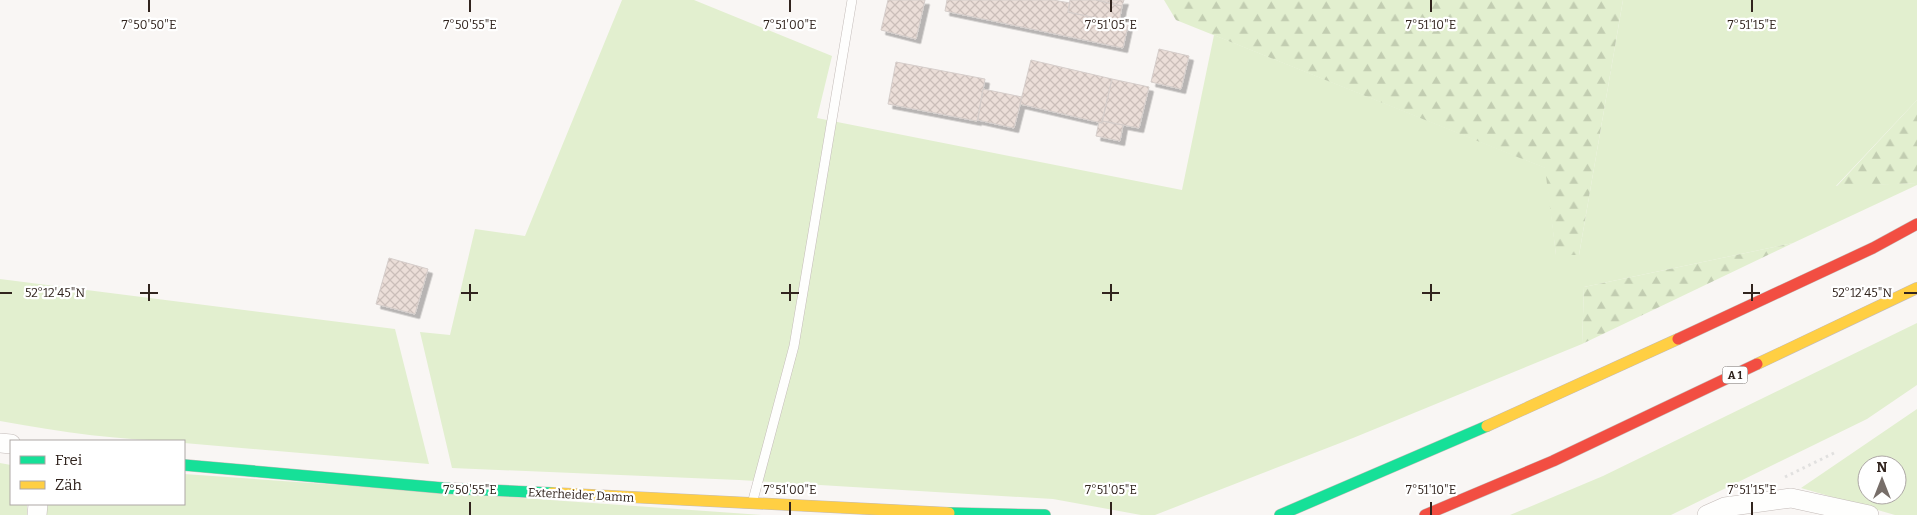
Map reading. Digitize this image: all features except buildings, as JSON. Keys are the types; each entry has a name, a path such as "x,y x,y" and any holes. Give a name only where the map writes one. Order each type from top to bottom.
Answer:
{"main road":[{"path":"1280,515 1529,408 1872,248 1917,224"},
{"name":"A 1","path":"1425,515 1553,460 1917,288"},
{"name":"Exterheider Damm","path":"185,465 443,488 981,514 1045,515"}],"street":[{"path":"1707,515 1725,507 1791,498 1869,515"}],"lane":[{"path":"752,503 794,346 852,0"}],"green space":[{"path":"622,0 694,0 832,56 817,118 1182,190 1214,35 1546,168 1556,255 1579,255 1623,0 1917,0 1917,100 1836,186 1917,183 1917,185 1793,243 1584,287 1582,344 1353,438 1155,515 1141,515 1053,499 739,480 452,468 420,332 450,335 475,229 525,236"},
{"path":"1164,0 1623,0 1579,255 1556,255 1545,168 1176,20"},
{"path":"1917,100 1917,183 1836,187"},
{"path":"1793,243 1582,344 1584,287"},
{"path":"0,279 395,329 429,464 185,443 185,440 115,438 0,421"},
{"path":"1917,323 1917,385 1867,419 1671,515 1510,515 1603,476"},
{"path":"1917,409 1917,515 1895,515 1860,505 1907,505 1907,455 1857,455 1857,504 1801,488"},
{"path":"0,463 10,465 10,505 27,505 27,515 0,515"},
{"path":"185,474 762,515 46,515 47,505 185,505"}],"traffic: fast":[{"path":"1280,515 1487,426"},
{"path":"185,465 443,488 552,493"},
{"path":"949,513 1045,515"}],"traffic: slow":[{"path":"1757,364 1917,288"},
{"path":"1487,426 1678,339"},
{"path":"552,493 949,513"}],"traffic: jam":[{"path":"1678,339 1873,248 1917,224"},
{"path":"1425,515 1553,461 1757,364"}]}
